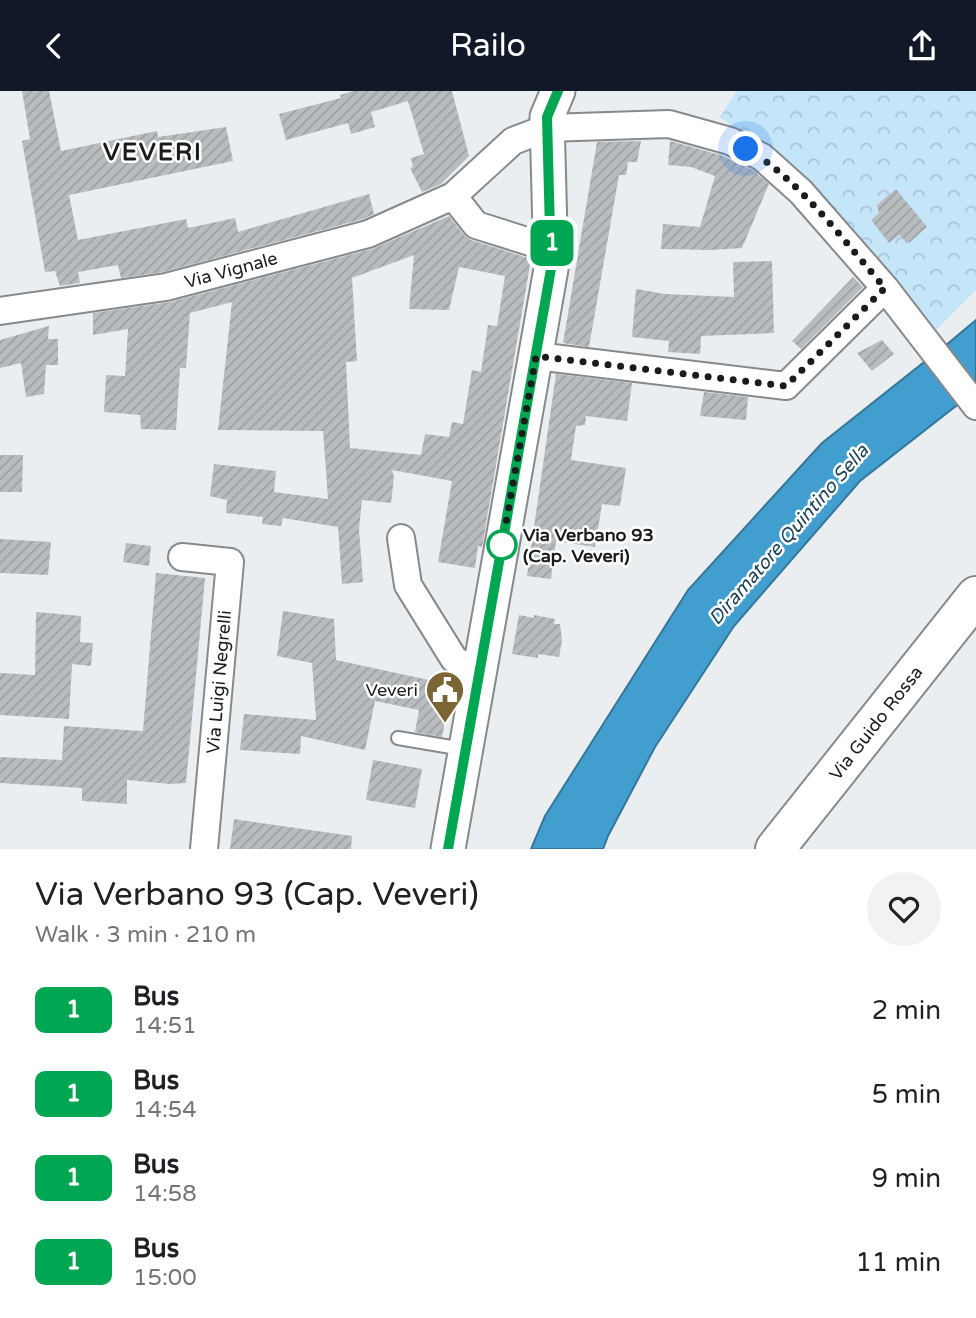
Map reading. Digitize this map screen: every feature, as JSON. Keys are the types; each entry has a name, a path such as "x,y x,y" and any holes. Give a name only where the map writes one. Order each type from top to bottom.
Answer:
{"main road":[{"name":"Via Guido Rossa","path":"775,849 976,596"}],"street":[{"path":"448,849 536,356 552,249 547,117 558,91"},
{"name":"Via Vignale","path":"0,311 166,286 368,234 453,196 513,141 547,128 669,124 730,141 762,157 801,192 885,288 972,401"},
{"path":"453,196 476,225 552,249"},
{"path":"536,356 786,386 885,288"},
{"path":"401,538 408,585 454,659 479,676"},
{"name":"Via Luigi Negrelli","path":"182,557 230,562 204,849"}],"lane":[{"path":"398,737 466,750"}],"green space":[{"path":"736,91 976,91 976,290 934,332 877,257 831,204 781,159 720,118"}],"water":[{"path":"976,320 976,387 945,346"},
{"name":"Diramatore Quintino Sella","path":"928,359 961,402 860,481 734,626 655,747 603,849 531,849 545,816 688,590 822,443"}],"building":[{"path":"22,91 49,91 61,151 157,131 158,137 226,127 233,161 69,195 78,240 186,219 188,228 235,218 238,232 369,194 374,214 163,272 121,278 118,265 78,272 80,283 60,286 55,271 45,272 22,141 30,139"},
{"path":"353,91 452,91 469,156 441,184 422,192 410,168 413,167 411,158 424,154 408,101 371,112 375,127 351,134 348,123 286,140 279,114 341,98 340,95"},
{"path":"641,141 637,162 628,162 626,175 619,175 589,347 563,343 597,142"},
{"path":"670,141 720,155 753,170 769,184 742,248 661,249 663,224 700,227 715,176 691,167 668,165"},
{"path":"896,189 927,227 909,243 899,235 889,243 871,220 879,213 877,205"},
{"path":"449,216 471,240 531,259 482,547 478,546 475,568 438,562 452,481 392,470 394,477 391,503 362,500 359,529 363,582 342,584 338,527 283,518 281,526 262,524 263,517 226,513 227,500 210,496 214,464 276,471 274,492 328,499 323,431 218,430 232,302 190,313 186,368 180,368 176,430 141,429 140,415 104,412 106,375 125,376 128,329 93,335 93,313 170,302 372,249","holes":["414,255 409,309 449,310 459,267 505,276 497,326 488,325 481,372 472,370 463,424 452,422 449,437 425,434 421,455 350,448 346,362 357,361 352,278"]},
{"path":"772,261 774,333 701,336 700,354 668,352 669,341 632,337 636,289 665,294 734,297 733,262"},
{"path":"853,277 863,287 801,349 792,341"},
{"path":"49,326 48,339 58,339 58,365 46,365 44,394 26,397 21,363 0,368 0,340"},
{"path":"882,340 894,354 872,371 857,353"},
{"path":"556,374 632,383 627,421 586,416 585,425 576,426 571,460 626,468 620,506 602,504 595,547 556,541 551,579 527,576"},
{"path":"704,392 748,397 746,420 700,416"},
{"path":"0,455 23,455 22,492 0,492"},
{"path":"0,539 51,542 48,575 0,573"},
{"path":"126,543 151,546 149,566 123,562"},
{"path":"156,573 205,578 186,783 127,780 127,804 82,801 82,788 0,783 0,757 62,760 64,726 143,731"},
{"path":"283,611 334,619 336,660 452,685 442,737 415,732 419,710 375,701 365,750 301,736 300,754 240,750 244,714 316,720 312,663 277,656"},
{"path":"36,612 81,616 80,642 93,643 91,666 72,664 69,719 0,715 0,673 35,675"},
{"path":"519,615 555,619 554,624 560,624 562,640 559,657 538,654 538,658 512,654"},
{"path":"373,760 422,769 415,808 366,800"},
{"path":"234,819 352,836 351,849 230,849"}],"bus line":[{"name":"1","path":"448,849 551,269 547,117 558,91"}],"place":[{"name":"Via Verbano 93 (Cap. Veveri)","path":"502,545"},
{"name":"Veveri","path":"445,724"}],"district":[{"name":"VEVERI","path":"153,152"}],"route":[{"path":"502,545 536,356 786,386 885,288 801,192 762,157 746,149"}]}
